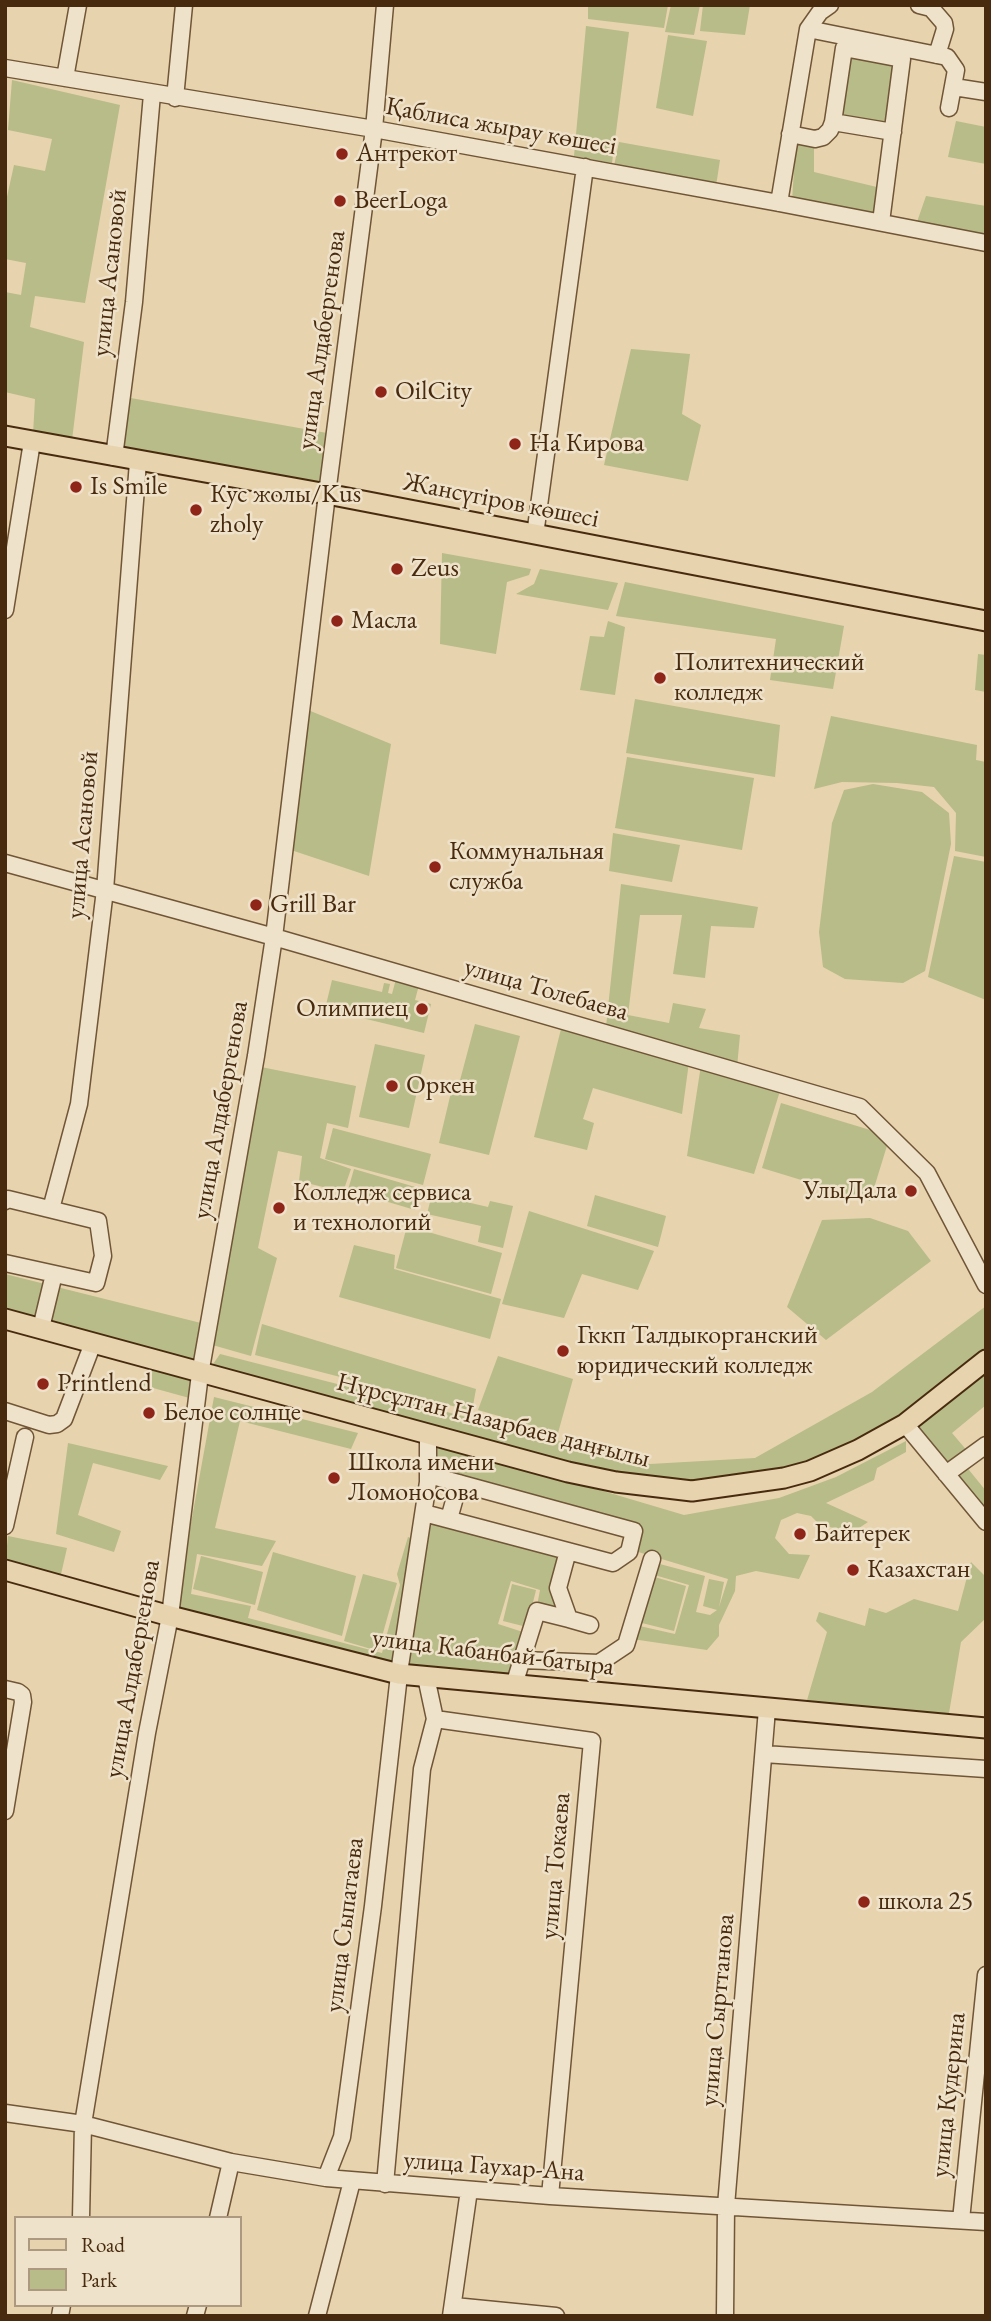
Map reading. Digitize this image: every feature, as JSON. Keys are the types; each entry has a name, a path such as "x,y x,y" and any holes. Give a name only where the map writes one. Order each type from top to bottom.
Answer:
{"main road":[{"name":"Жансүгіров көшесі","path":"5,436 327,494 986,621"},
{"name":"Нұрсұлтан Назарбаев даңғылы","path":"5,1319 428,1435 616,1482 692,1491 760,1482 810,1471 858,1450 905,1424 986,1360"},
{"name":"улица Кабанбай-батыра","path":"5,1570 170,1616 399,1674 986,1727"}],"street":[{"path":"65,78 78,5"},
{"path":"175,98 184,5"},
{"name":"улица Алдабергенова","path":"81,2216 83,2124 147,1733 170,1616 200,1374 275,937 327,494 374,130 385,5"},
{"path":"779,202 808,29 820,12 830,5"},
{"path":"919,5 931,9 944,23 945,29 937,55"},
{"path":"808,29 947,57 956,70 949,108"},
{"path":"790,134 815,138 823,137 830,130 844,48 902,59 881,222"},
{"name":"Қаблиса жырау көшесі","path":"5,68 585,167 986,243"},
{"path":"954,87 986,92"},
{"name":"улица Асановой","path":"114,457 134,302 152,94"},
{"path":"833,122 893,132"},
{"path":"535,535 585,167"},
{"path":"5,610 32,442"},
{"name":"улица Асановой","path":"51,1209 79,1104 105,890 138,462"},
{"name":"улица Толебаева","path":"5,863 275,937 860,1107 927,1173 986,1285"},
{"path":"5,1201 9,1199 98,1221 103,1256 96,1283 5,1263"},
{"path":"41,1328 54,1274"},
{"path":"5,1411 48,1425 57,1424 64,1419 93,1343"},
{"path":"905,1424 986,1522"},
{"name":"улица Сыпатаева","path":"326,2178 342,2137 373,1906 399,1674 429,1475 428,1435"},
{"path":"5,1526 25,1437"},
{"path":"946,1474 986,1445"},
{"path":"424,1513 613,1563 629,1552 634,1531 429,1475"},
{"path":"449,1520 459,1483"},
{"path":"568,1551 558,1588 569,1619"},
{"path":"522,1660 599,1663 626,1645 652,1559"},
{"path":"514,1685 537,1611 590,1625"},
{"path":"385,2184 422,1769 435,1719 426,1677"},
{"path":"5,1689 18,1692 22,1695 23,1702 5,1811"},
{"name":"улица Сырттанова","path":"725,2316 726,2206 767,1709"},
{"name":"улица Токаева","path":"435,1719 592,1741 550,2196"},
{"path":"764,1754 986,1769"},
{"name":"улица Кудерина","path":"961,2220 986,1975"},
{"name":"улица Гаухар-Ана","path":"5,2113 83,2124 231,2162 352,2181 550,2196 986,2222"},
{"path":"218,2216 231,2162"},
{"path":"317,2316 352,2181"},
{"path":"469,2190 453,2311 556,2316"}],"green space":[{"path":"588,5 668,5 664,28 588,19"},
{"path":"671,5 700,5 694,35 665,32"},
{"path":"703,5 750,5 745,35 700,31"},
{"path":"586,26 629,32 612,163 574,156"},
{"path":"668,35 707,41 693,116 656,108"},
{"path":"848,55 898,64 889,127 839,118"},
{"path":"12,80 120,105 85,303 35,296 30,327 84,342 72,440 33,434 35,399 5,392 5,292 21,295 26,263 5,259 5,206 14,165 45,171 52,139 8,130"},
{"path":"956,121 986,127 986,164 948,157"},
{"path":"796,139 814,142 814,172 881,188 878,217 792,201"},
{"path":"619,142 720,160 716,186 614,166"},
{"path":"926,196 986,206 986,236 917,222"},
{"path":"631,349 690,354 682,414 701,425 688,481 604,465"},
{"path":"125,397 327,433 320,487 120,452"},
{"path":"442,553 531,569 529,575 507,582 496,654 440,644"},
{"path":"540,569 618,583 608,610 516,594 534,584"},
{"path":"625,582 844,626 833,689 770,680 776,639 616,616"},
{"path":"608,621 625,627 615,695 580,690 590,636 604,637"},
{"path":"978,654 986,655 986,692 975,690"},
{"path":"635,699 780,725 775,777 626,753"},
{"path":"308,710 391,744 369,876 291,850"},
{"path":"831,716 977,745 976,760 986,762 986,857 955,851 956,813 934,787 842,782 814,789"},
{"path":"627,757 754,778 742,850 615,828"},
{"path":"873,784 922,792 949,813 951,844 925,971 903,983 845,979 823,967 819,932 832,823 844,790"},
{"path":"613,833 680,845 672,882 609,871"},
{"path":"954,856 986,862 986,1000 928,977"},
{"path":"621,884 758,907 754,928 711,926 705,978 673,974 682,915 640,915 628,1015 669,1023 673,1003 706,1009 699,1028 740,1035 737,1067 606,1027"},
{"name":"Оркен","path":"396,979 419,985 415,1000 431,1004 424,1033 325,1009 332,980 382,992 384,983 390,984 388,993 392,994"},
{"path":"475,1024 520,1036 489,1155 439,1143 453,1084 473,1088 459,1084"},
{"path":"562,1025 689,1062 682,1114 593,1088 583,1119 594,1123 587,1150 534,1137"},
{"name":"Оркен","path":"375,1044 425,1055 409,1128 359,1117"},
{"path":"701,1065 780,1091 754,1174 687,1156"},
{"path":"261,1067 356,1086 348,1128 327,1123 320,1158 351,1169 343,1192 299,1181 302,1156 278,1151 258,1248 277,1258 251,1356 209,1344"},
{"path":"781,1103 890,1136 870,1201 762,1168"},
{"name":"Оркен","path":"333,1128 431,1154 423,1185 325,1159"},
{"path":"354,1169 422,1189 415,1210 348,1190"},
{"path":"432,1194 488,1207 490,1201 513,1206 503,1248 478,1242 481,1226 427,1214"},
{"path":"595,1195 666,1216 658,1247 587,1226"},
{"path":"529,1211 654,1251 638,1290 582,1274 564,1318 502,1304"},
{"path":"870,1218 908,1231 931,1261 826,1340 787,1307 822,1220"},
{"path":"407,1226 502,1253 491,1294 396,1268"},
{"path":"354,1245 395,1255 394,1269 501,1299 490,1339 339,1297"},
{"path":"5,1274 205,1324 197,1366 5,1314"},
{"path":"986,1306 986,1350 897,1424 789,1469 696,1486 583,1475 209,1370 220,1354 650,1464 755,1458 872,1392"},
{"path":"262,1324 476,1389 472,1411 255,1355"},
{"path":"498,1356 573,1379 558,1433 478,1410"},
{"path":"986,1362 986,1405 952,1433 969,1453 946,1470 909,1425"},
{"path":"154,1366 197,1376 193,1399 135,1383 147,1378"},
{"path":"214,1397 358,1433 351,1449 240,1421 215,1528 276,1541 262,1566 197,1554 191,1594 251,1606 248,1618 382,1653 400,1585 397,1574 408,1537 416,1540 393,1668 175,1611"},
{"path":"906,1441 906,1452 877,1468 874,1480 826,1503 868,1522 853,1532 820,1525 811,1516 797,1513 781,1520 775,1538 789,1554 810,1555 799,1579 756,1571 736,1576 735,1591 719,1625 719,1636 707,1650 632,1639 635,1625 675,1634 689,1585 651,1574 656,1563 705,1576 696,1612 710,1615 717,1610 703,1606 709,1579 724,1582 719,1607 728,1579 635,1551 638,1530 436,1474 438,1442 684,1515 779,1498 836,1477"},
{"path":"68,1443 168,1466 160,1480 93,1463 78,1515 121,1531 114,1552 56,1534"},
{"path":"965,1465 986,1491 986,1516 951,1473"},
{"path":"428,1517 563,1557 561,1613 537,1606 540,1590 511,1581 498,1624 526,1633 511,1682 403,1669"},
{"path":"8,1536 67,1548 59,1583 5,1566"},
{"path":"273,1552 356,1576 342,1636 257,1610"},
{"path":"201,1556 263,1572 255,1605 193,1589"},
{"path":"971,1562 986,1577 986,1618 961,1642 948,1719 805,1707 827,1632 816,1621 819,1612 865,1626 869,1608 886,1613 914,1599 958,1611"},
{"path":"363,1574 397,1583 378,1651 344,1641"},
{"path":"651,1576 686,1586 674,1631 638,1622"},
{"path":"512,1584 536,1590 527,1627 503,1621"}],"place":[{"name":"Антрекот","path":"342,154"},
{"name":"BeerLoga","path":"340,201"},
{"name":"OilCity","path":"381,392"},
{"name":"На Кирова","path":"515,444"},
{"name":"Is Smile","path":"76,487"},
{"name":"Кус жолы/Kus zholy","path":"196,510"},
{"name":"Zeus","path":"397,569"},
{"name":"Масла","path":"337,621"},
{"name":"Политехнический колледж","path":"660,678"},
{"name":"Коммунальная служба","path":"435,867"},
{"name":"Grill Bar","path":"256,905"},
{"name":"Олимпиец","path":"422,1009"},
{"name":"Оркен","path":"392,1086"},
{"name":"УлыДала","path":"911,1191"},
{"name":"Колледж сервиса и технологий","path":"279,1208"},
{"name":"Гккп Талдыкорганский юридический колледж","path":"563,1351"},
{"name":"Printlend","path":"43,1384"},
{"name":"Белое солнце","path":"149,1413"},
{"name":"Школа имени Ломоносова","path":"334,1478"},
{"name":"Байтерек","path":"800,1534"},
{"name":"Казахстан","path":"853,1570"},
{"name":"школа 25","path":"864,1902"}]}
